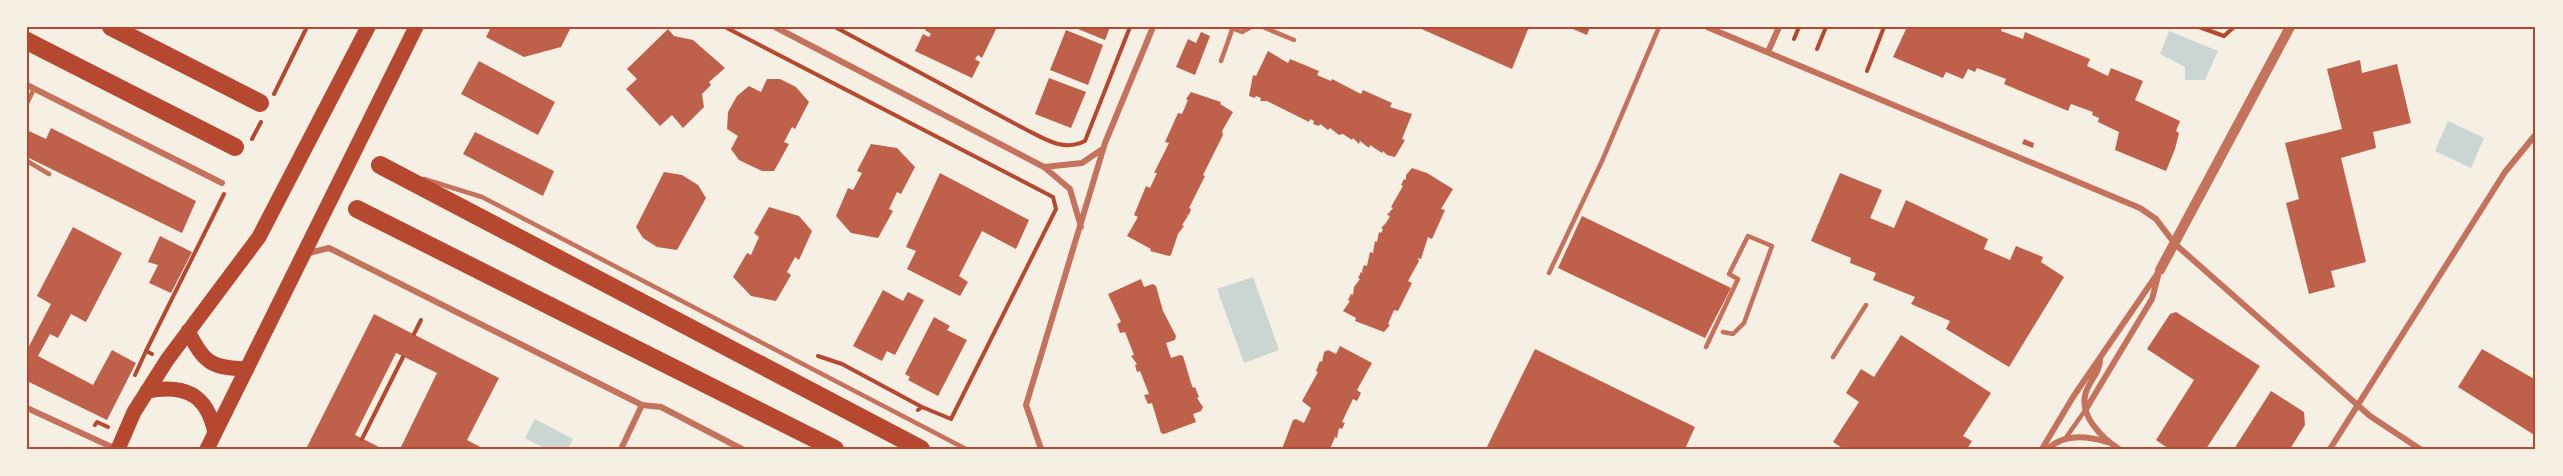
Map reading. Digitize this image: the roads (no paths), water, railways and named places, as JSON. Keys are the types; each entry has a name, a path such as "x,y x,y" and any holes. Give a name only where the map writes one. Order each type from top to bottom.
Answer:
{"highway":[{"path":"111,27 266,105"},
{"path":"27,41 242,146"},
{"path":"380,165 921,449"},
{"path":"357,209 835,449"}],"main road":[{"path":"117,449 134,412 167,360 259,237 368,27"},
{"path":"207,449 416,27"},
{"path":"188,331 208,363 224,368 247,369"},
{"path":"147,391 181,388 202,401 211,415 215,433"}],"street":[{"path":"775,27 1044,167 1070,189 1081,227"},
{"path":"1044,167 1082,163 1100,153 1153,27"},
{"path":"1707,27 2140,208 2156,219 2175,244 2356,404 2421,449"},
{"path":"1768,52 1779,27"},
{"path":"2042,449 2100,357 2160,270 2289,27"},
{"path":"27,85 225,185"},
{"path":"2330,449 2356,404 2505,172 2536,134"},
{"path":"1040,448 1026,405 1105,143"},
{"path":"304,254 329,248 642,405 661,406 742,449"},
{"path":"2086,409 2152,299 2160,270"},
{"path":"2100,357 2099,368 2085,392 2086,409 2096,430 2119,449"},
{"path":"621,449 642,405"},
{"path":"27,408 117,449"},
{"path":"2048,449 2065,439 2090,438 2109,443"}],"lane":[{"path":"1221,61 1231,29 1242,32 1251,27"},
{"path":"1263,27 1294,40"},
{"path":"1549,273 1602,161 1659,27"},
{"path":"27,103 34,89"},
{"path":"27,161 50,174"},
{"path":"380,165 482,197 966,449"},
{"path":"1706,347 1738,279 1729,274 1748,236 1772,246 1744,323 1733,334 1723,332"},
{"path":"1833,357 1866,305"},
{"path":"2065,439 2086,409"}]}
